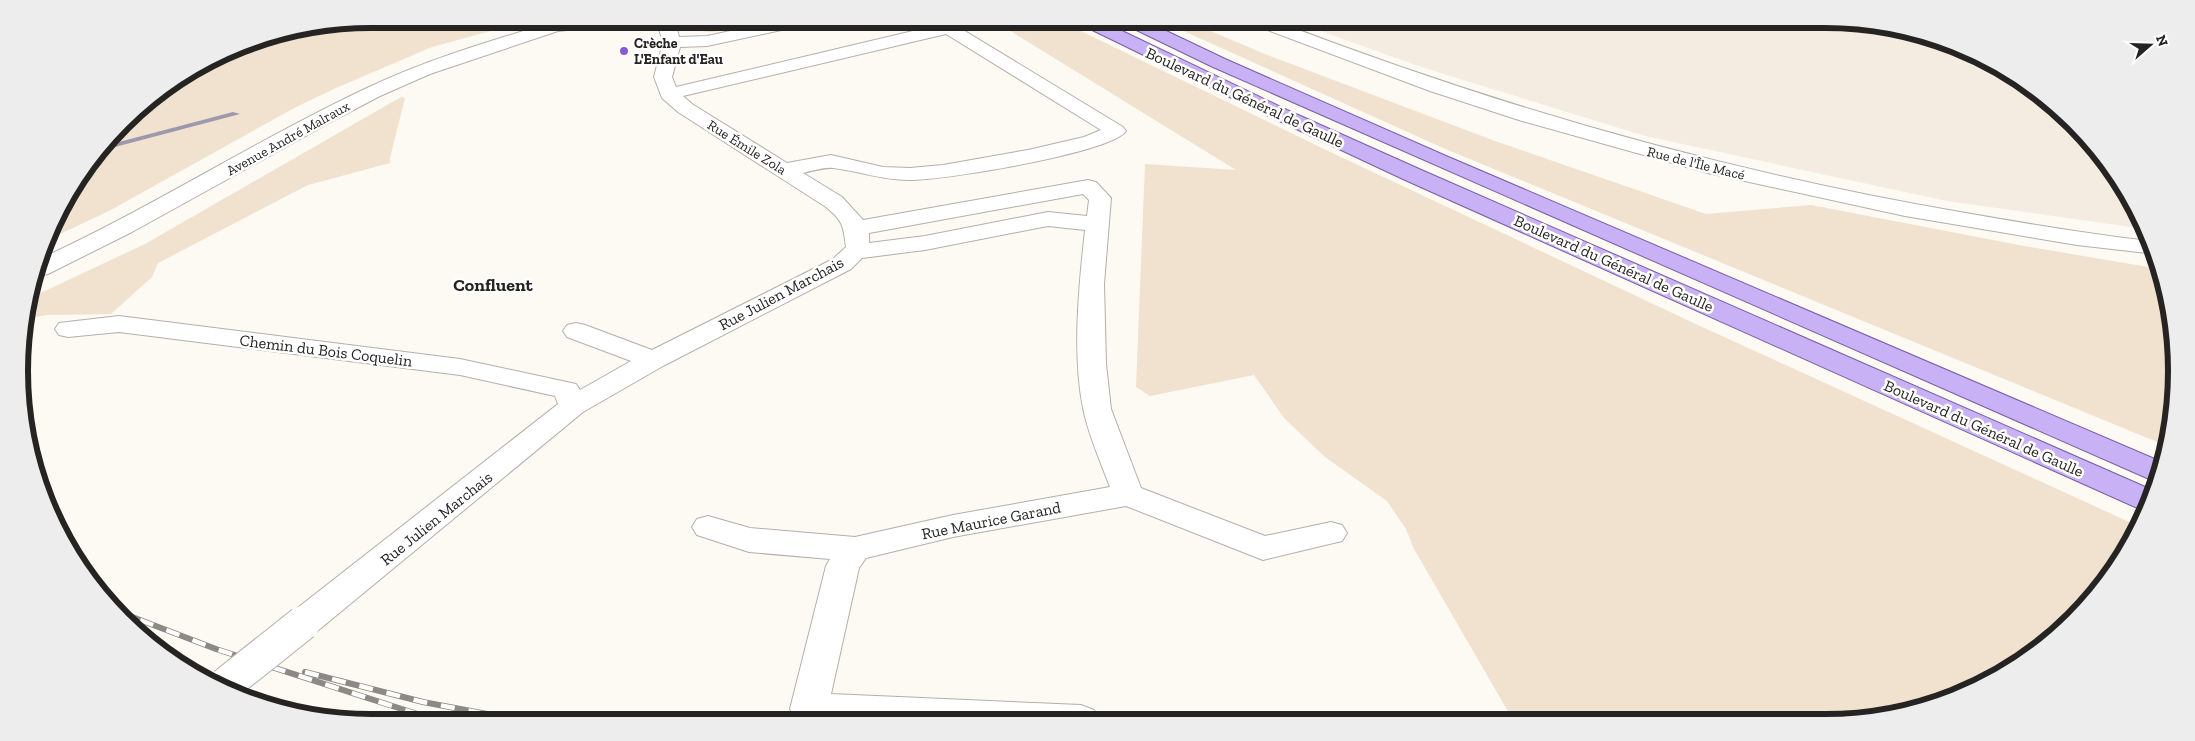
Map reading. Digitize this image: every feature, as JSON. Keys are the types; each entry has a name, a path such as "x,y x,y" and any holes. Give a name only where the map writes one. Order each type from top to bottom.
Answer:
{"main road":[{"name":"Boulevard du Général de Gaulle","path":"1103,28 1280,114 1411,174 2142,498"},
{"name":"Boulevard du Général de Gaulle","path":"1147,28 1219,63 1360,125 2153,470"}],"street":[{"name":"Avenue André Malraux","path":"44,267 142,219 318,120 373,92 421,70 552,28"},
{"name":"Avenue André Malraux","path":"546,30 560,28"},
{"path":"662,28 663,77 669,94 926,28"},
{"name":"Avenue André Malraux","path":"668,28 707,41 767,28"},
{"path":"784,170 831,161 883,173 910,174 943,171 1028,156 1090,142 1116,131 949,28"},
{"name":"Rue de l'Île Macé","path":"1277,28 1335,52 1489,105 1615,142 1764,181 1937,215 2144,246"},
{"name":"Rue Émile Zola","path":"669,94 684,108 834,202 848,213 856,240"},
{"path":"856,240 1088,187 1100,198 1092,284 1092,364 1097,409 1128,494 1263,548 1331,533"},
{"path":"856,240 925,243 1048,219 1097,224"},
{"name":"Rue Julien Marchais","path":"228,682 441,514 573,406 653,360 842,264 856,240"},
{"name":"Chemin du Bois Coquelin","path":"68,329 119,324 460,367 566,390 573,406"},
{"path":"576,331 653,360"},
{"name":"Rue Maurice Garand","path":"708,527 750,540 855,549 954,526 1128,494"},
{"path":"855,549 843,566 809,709 922,714"}],"shaded area":[{"path":"348,28 502,28 432,47 336,88 296,107 109,211 55,236 73,199 98,162 128,128 162,98 199,73 239,54 282,39 326,30"},
{"path":"698,28 726,28 715,32 698,30"},
{"path":"1006,28 1075,28 1326,150 1700,326 2131,523 2122,542 2097,579 2067,613 2033,643 1996,668 1976,678 1913,702 1869,711 1824,714 1510,714 1414,549 1406,529 1387,501 1325,457 1284,418 1254,375 1150,396 1136,387 1145,164 1236,170"},
{"path":"1177,28 1203,28 1265,54 1495,141 1706,214 1811,205 2024,246 2151,268 2161,304 2167,348 2167,393 2160,443 1443,148"},
{"path":"1313,28 1847,28 1891,34 1935,46 1976,63 1996,73 2033,98 2067,128 2097,162 2122,199 2136,228 1947,201 1645,136 1418,66"},
{"path":"401,97 405,98 390,163 308,185 158,263 152,277 111,314 47,315 32,318 36,295 145,244"}],"waterway":[{"path":"111,147 236,114"}],"railway":[{"path":"132,617 216,649 417,714"},
{"path":"305,672 423,702 487,714"}],"place":[{"name":"Crèche L'Enfant d'Eau","path":"624,51"}],"district":[{"name":"Confluent","path":"493,285"}]}
